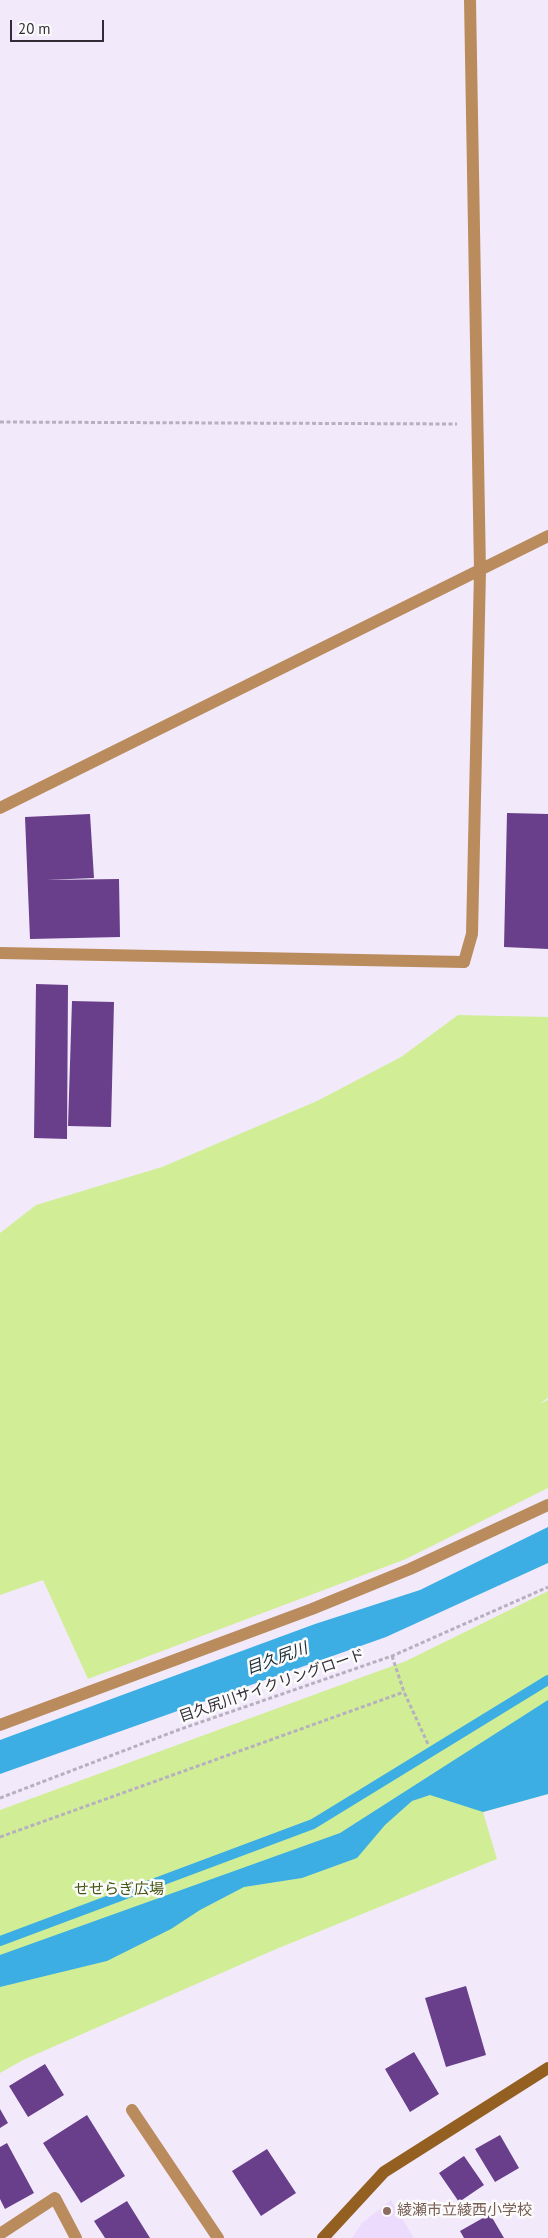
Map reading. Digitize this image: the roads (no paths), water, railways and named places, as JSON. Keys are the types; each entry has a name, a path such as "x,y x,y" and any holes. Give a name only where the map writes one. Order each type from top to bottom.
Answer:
{"street":[{"path":"0,954 464,962 472,934 480,571 470,0"},
{"path":"0,808 548,536"},
{"path":"0,1725 312,1609 410,1569 548,1505"},
{"path":"323,2238 384,2172 548,2068"},
{"path":"132,2110 218,2238"},
{"path":"0,2234 55,2198 76,2238"}],"water":[{"name":"目久尻川","path":"548,1527 548,1563 386,1637 0,1774 0,1740 315,1624 420,1590"},
{"path":"548,1700 548,1794 483,1812 430,1795 412,1801 385,1825 357,1858 302,1878 244,1887 200,1910 171,1929 107,1961 0,1987 0,1955 340,1833"}],"waterway":[{"path":"0,1941 313,1824 548,1680"}],"place":[{"name":"綾瀬市立綾西小学校","path":"387,2211"}],"park label":[{"name":"せせらぎ広場","path":"119,1890"}]}
